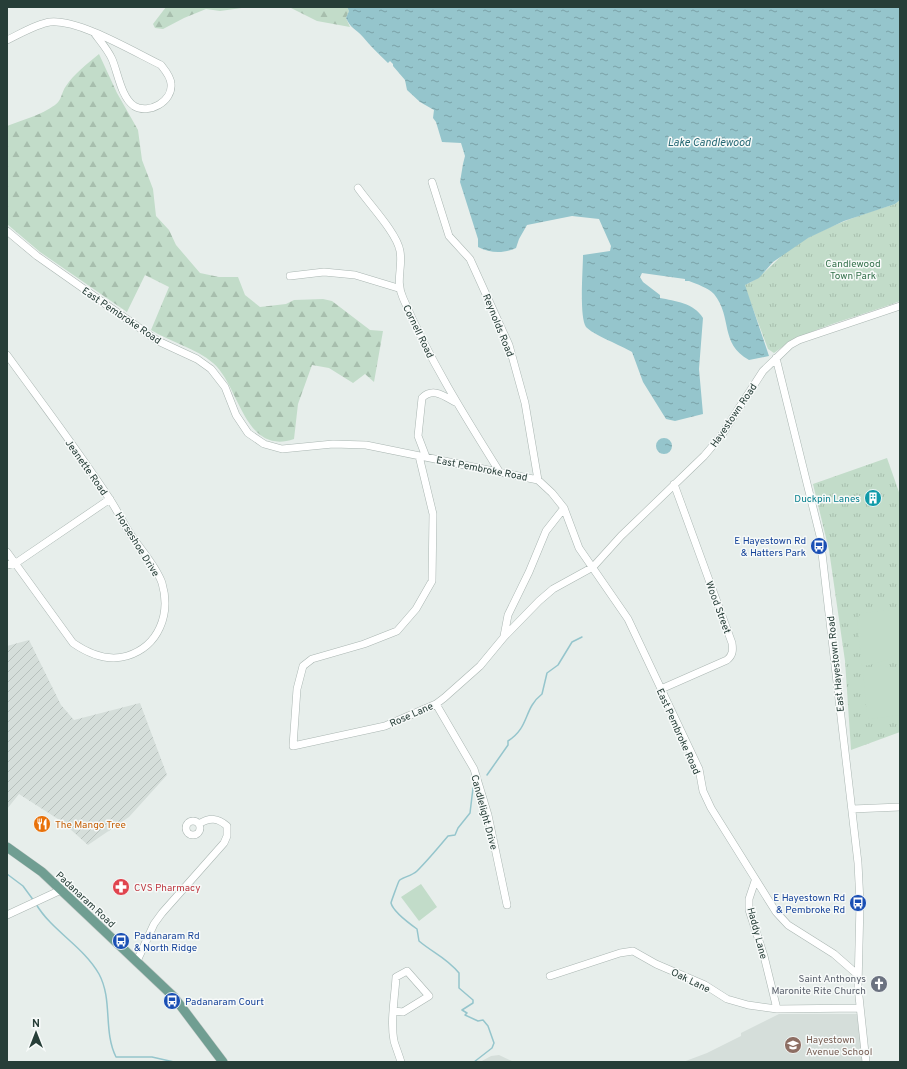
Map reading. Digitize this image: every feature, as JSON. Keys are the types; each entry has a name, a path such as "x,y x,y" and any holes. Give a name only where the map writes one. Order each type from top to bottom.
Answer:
{"main road":[{"name":"Padanaram Road","path":"7,847 25,859 137,961 177,1001 223,1062"}],"street":[{"path":"7,40 50,22 73,24 95,34 161,65 167,73 171,83 170,90 164,102 156,107 147,108 134,106 128,99 112,59 95,34"},
{"name":"Reynolds Road","path":"432,182 449,236 470,259 509,345 525,403 538,480"},
{"name":"Cornell Road","path":"358,188 396,239 400,252 398,288 416,328 456,403 499,471"},
{"name":"East Pembroke Road","path":"7,231 37,256 158,341 197,359 211,369 225,387 236,415 248,433 264,444 282,449 332,444 366,445 538,480 552,493 564,508 579,548 628,619 698,769 703,791 708,802 755,881 776,912 788,925 834,954 858,975"},
{"path":"290,276 324,272 355,275 398,288"},
{"name":"Hayestown Road","path":"593,567 674,484 704,456 721,436 758,378 790,344 900,306"},
{"name":"Jeanette Road","path":"7,355 110,500 16,563 7,565"},
{"name":"East Hayestown Road","path":"776,358 820,536 852,809 860,892 858,975 866,1062"},
{"path":"422,456 418,436 422,398 430,393 438,392 456,403"},
{"name":"Rose Lane","path":"422,456 433,514 432,581 416,609 397,631 364,644 312,659 303,666 297,689 293,746 385,726 436,704 480,666 504,637 539,601 553,589 593,567"},
{"name":"Wood Street","path":"660,689 726,660 731,656 733,650 732,643 674,484"},
{"name":"Horseshoe Drive","path":"7,552 73,642 87,652 102,657 118,659 136,653 153,640 157,634 164,621 165,601 161,582 110,500"},
{"name":"Rose Lane","path":"504,637 508,615 529,572 546,531 564,508"},
{"name":"Candlelight Drive","path":"436,704 474,769 488,815 507,905"},
{"path":"852,809 900,807"},
{"path":"137,961 154,924 224,843 228,836 227,826 221,820 206,820 199,824"},
{"name":"Haddy Lane","path":"755,881 749,899 749,910 764,956 777,1009"},
{"path":"7,916 60,890"},
{"name":"Oak Lane","path":"550,976 620,953 633,951 656,964 705,985 727,999 748,1005 777,1009 860,1008"},
{"path":"394,1011 403,1012 430,996 407,971 396,977 394,1011 394,1040 401,1062"}],"shaded area":[{"path":"29,640 61,705 74,720 140,703 167,775 129,817 88,845 61,821 19,794 7,809 7,646"},
{"name":"Hayestown Avenue School","path":"779,1014 857,1014 863,1062 683,1062 707,1053 741,1036 741,1033"},
{"path":"499,1055 514,1062 480,1062 491,1056"}],"green space":[{"path":"166,7 249,7 220,11 206,9 163,29 155,28 153,24"},
{"path":"289,7 347,7 349,11 346,18 350,27 317,21"},
{"path":"99,54 117,93 138,130 142,160 153,189 156,216 169,230 176,245 200,273 219,277 238,277 245,295 260,307 286,304 294,300 323,299 332,301 370,330 383,331 374,382 365,374 353,383 329,368 312,365 298,404 294,439 277,442 264,438 245,416 230,387 213,363 199,353 151,330 169,287 145,275 127,312 40,252 7,224 7,126 50,109 59,101 64,89 73,77"},
{"name":"Candlewood Town Park","path":"900,200 900,301 818,329 787,344 774,353 768,349 744,285 763,274 792,247 804,240 842,222 895,204"},
{"path":"845,254 847,261 833,266 831,258"},
{"path":"887,458 900,495 900,732 851,750 845,661 829,550 813,484"},
{"path":"900,609 901,638 898,651 884,661 862,666 857,620 861,613"},
{"path":"883,665 900,673 900,715 870,719 867,717 863,670"},
{"path":"421,884 437,907 419,921 401,897"}],"water":[{"name":"Lake Candlewood","path":"347,7 900,7 900,200 895,204 844,221 808,238 773,262 759,278 745,285 769,356 749,360 740,353 730,338 720,303 714,294 709,290 689,281 685,281 685,279 642,273 640,277 643,282 660,295 660,298 689,306 695,309 703,318 699,369 703,414 675,421 666,419 643,382 632,352 589,330 586,327 582,303 583,255 610,251 611,246 599,219 572,216 527,225 516,248 501,252 492,252 478,247 478,239 460,182 465,156 461,143 442,142 436,122 433,118 434,110 420,102 407,90 405,80 393,64 390,61 388,63 353,28 346,18 349,11"},
{"path":"661,438 667,438 672,443 670,452 667,454 661,454 656,449 656,443"}],"waterway":[{"path":"487,775 508,745 508,741 520,730 532,706 542,694 547,673 558,665 572,642 582,637"},
{"path":"473,788 470,813 458,828 455,835 448,836 417,871 400,880 391,903 398,913 417,929 419,941 444,959 459,973 459,988 473,1000 473,1003 462,1010 467,1013 465,1015 478,1021 483,1020 488,1026 494,1043 492,1048 474,1062"},
{"path":"7,874 23,886 34,901"},
{"path":"36,904 50,922 85,955 99,974 106,994 110,1037 116,1057 152,1057 174,1062"}],"place":[{"name":"Duckpin Lanes","path":"873,498"},
{"name":"E Hayestown Rd & Hatters Park","path":"819,546"},
{"name":"The Mango Tree","path":"42,824"},
{"name":"CVS Pharmacy","path":"121,887"},
{"name":"E Hayestown Rd & Pembroke Rd","path":"858,903"},
{"name":"Padanaram Rd & North Ridge","path":"121,941"},
{"name":"Saint Anthonys Maronite Rite Church","path":"879,984"},
{"name":"Padanaram Court","path":"172,1001"},
{"name":"Hayestown Avenue School","path":"793,1045"}]}
